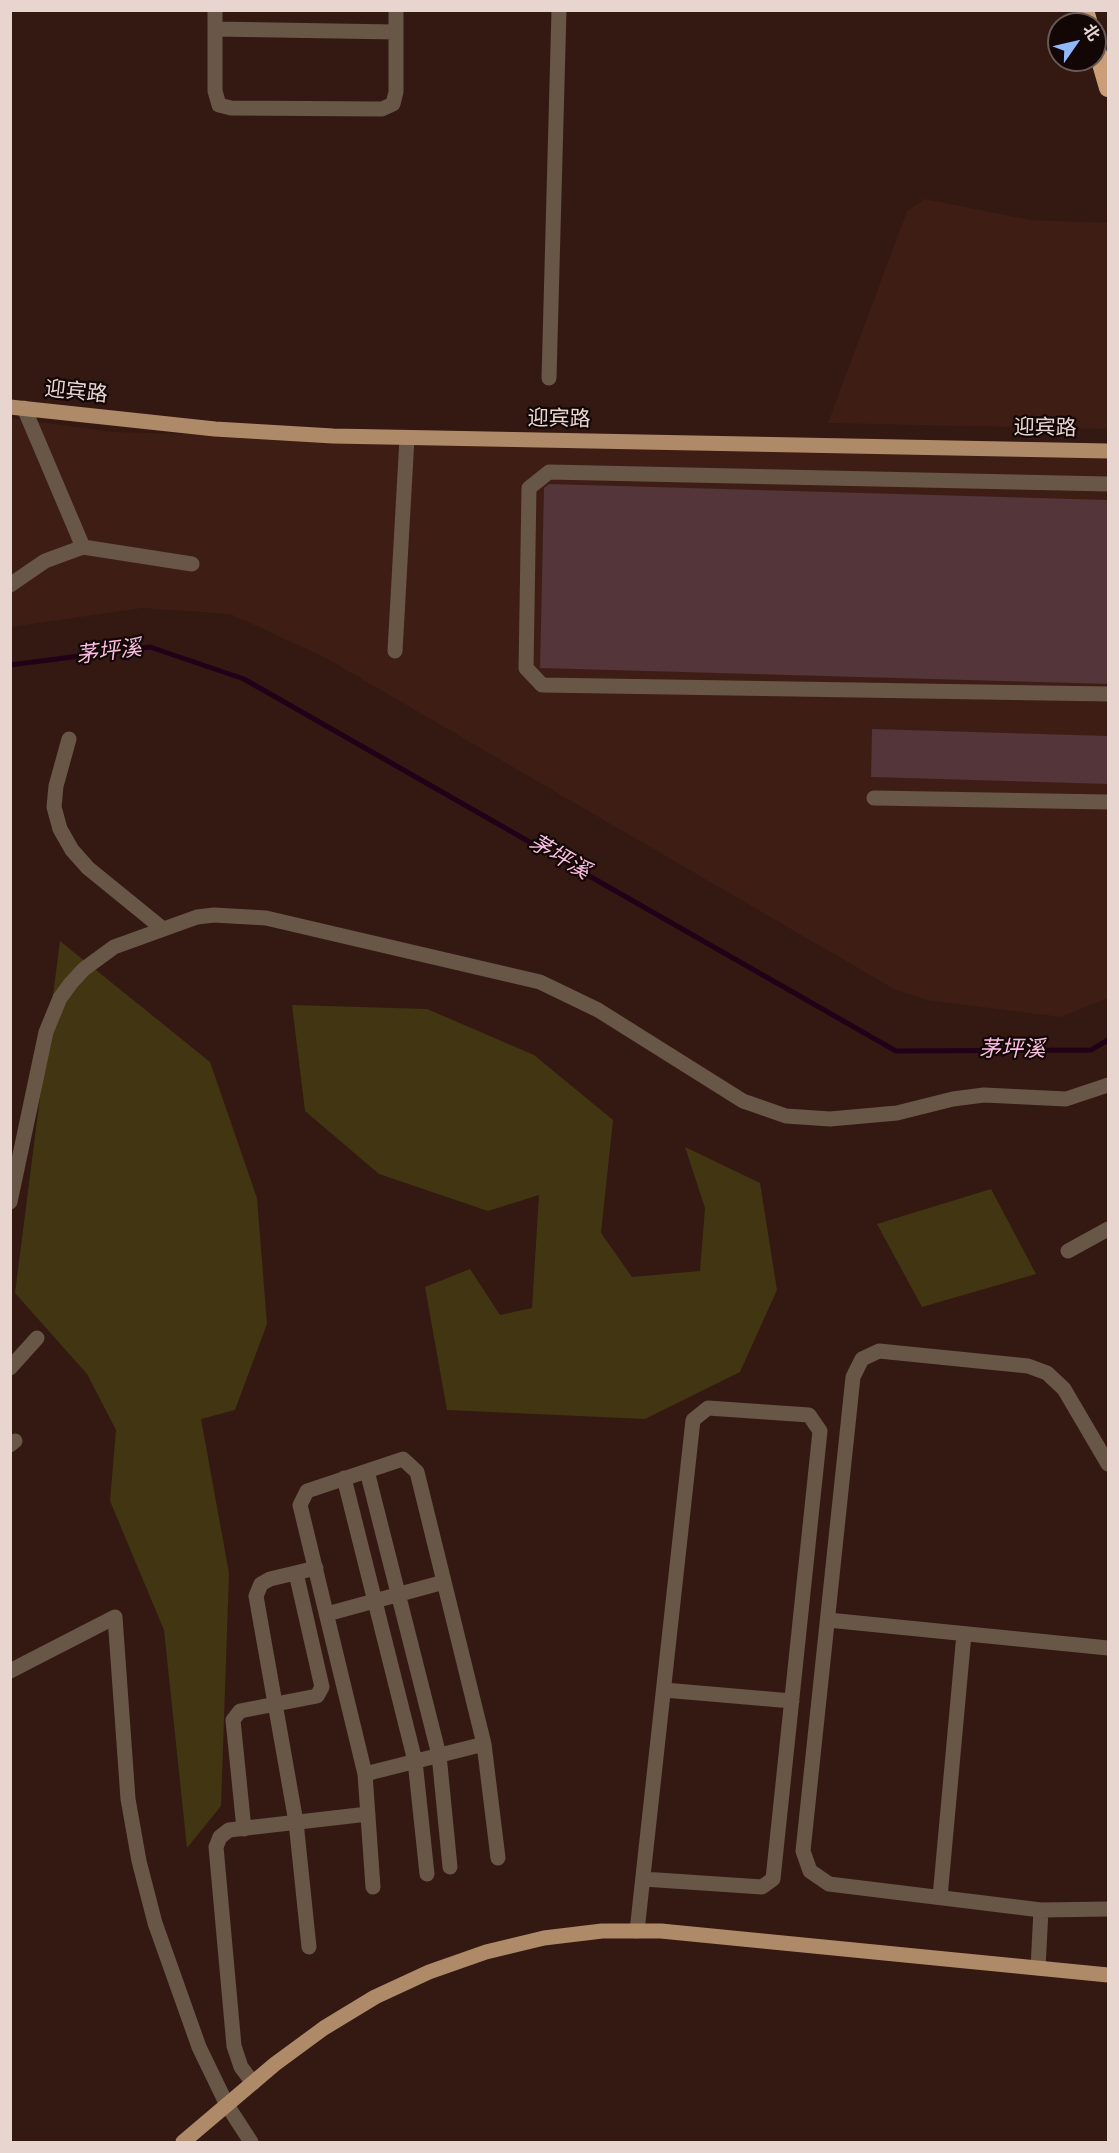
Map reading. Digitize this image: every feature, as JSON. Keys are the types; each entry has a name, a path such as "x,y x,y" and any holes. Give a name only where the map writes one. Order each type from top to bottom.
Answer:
{"highway":[{"path":"1103,72 1108,88"}],"main road":[{"name":"迎宾路","path":"17,408 265,433 406,438 1108,451"},
{"path":"183,2142 253,2083 324,2028 375,1997 429,1972 486,1952 544,1938 602,1931 673,1932 1108,1975"}],"street":[{"path":"215,10 215,91 219,105 231,108 382,109 393,104 396,92 396,10"},
{"path":"549,378 559,10"},
{"path":"215,29 396,32"},
{"path":"17,408 83,547"},
{"path":"395,651 406,438"},
{"path":"1108,484 549,472 529,488 526,668 542,685 1108,694"},
{"path":"10,585 45,561 83,547 192,564"},
{"path":"69,739 56,786 54,807 60,829 72,850 88,868 164,929"},
{"path":"874,798 1108,802"},
{"path":"10,1202 41,1049 60,998 84,969 98,957 132,939 197,917 249,915 540,982 598,1010 743,1101 786,1116 830,1119 897,1113 953,1099 984,1095 1066,1099 1108,1085"},
{"path":"1068,1251 1108,1229"},
{"path":"10,1368 37,1338"},
{"path":"1108,1464 1064,1389 1047,1373 1028,1366 879,1351 862,1359 853,1377 803,1851 810,1871 829,1884 1041,1910 1108,1908"},
{"path":"637,1931 693,1420 708,1408 809,1415 820,1431 773,1879 762,1887 643,1879"},
{"path":"373,1887 365,1774 300,1506 307,1491 403,1459 417,1472 484,1744 498,1858"},
{"path":"367,1471 439,1755 450,1867"},
{"path":"344,1478 415,1761 427,1874"},
{"path":"309,1947 296,1822 256,1596 261,1584 270,1579 316,1568"},
{"path":"244,1829 233,1720 240,1711 317,1696 322,1687 296,1572"},
{"path":"327,1614 444,1581"},
{"path":"10,1671 116,1617 128,1799 139,1861 154,1923 199,2047 227,2105 251,2142"},
{"path":"828,1620 1108,1648"},
{"path":"940,1897 964,1634"},
{"path":"664,1689 792,1701"},
{"path":"365,1774 484,1744"},
{"path":"253,2083 241,2067 234,2046 216,1847 220,1837 229,1830 368,1814"},
{"path":"1038,1968 1041,1910"}],"shaded area":[{"path":"925,199 1030,220 1108,223 1108,429 828,423 907,211"},
{"path":"10,418 113,432 1108,458 1108,998 1061,1017 926,1000 894,989 324,657 230,614 142,608 11,627"},
{"path":"60,941 210,1062 257,1198 267,1324 235,1410 201,1419 229,1573 221,1806 187,1848 164,1630 110,1501 116,1430 87,1374 15,1293"},
{"path":"292,1005 427,1009 534,1055 613,1120 601,1233 632,1277 700,1271 705,1208 685,1147 760,1183 777,1290 740,1372 645,1419 447,1410 425,1287 470,1269 500,1315 532,1308 539,1195 488,1211 379,1174 305,1111"},
{"path":"991,1189 1036,1274 922,1307 877,1224"}],"building":[{"path":"549,484 1108,500 1108,684 540,668 544,488"},
{"path":"872,729 1108,736 1108,784 871,777"}],"waterway":[{"name":"茅坪溪","path":"10,665 150,647 244,679 896,1051 1091,1050 1108,1040"}]}
